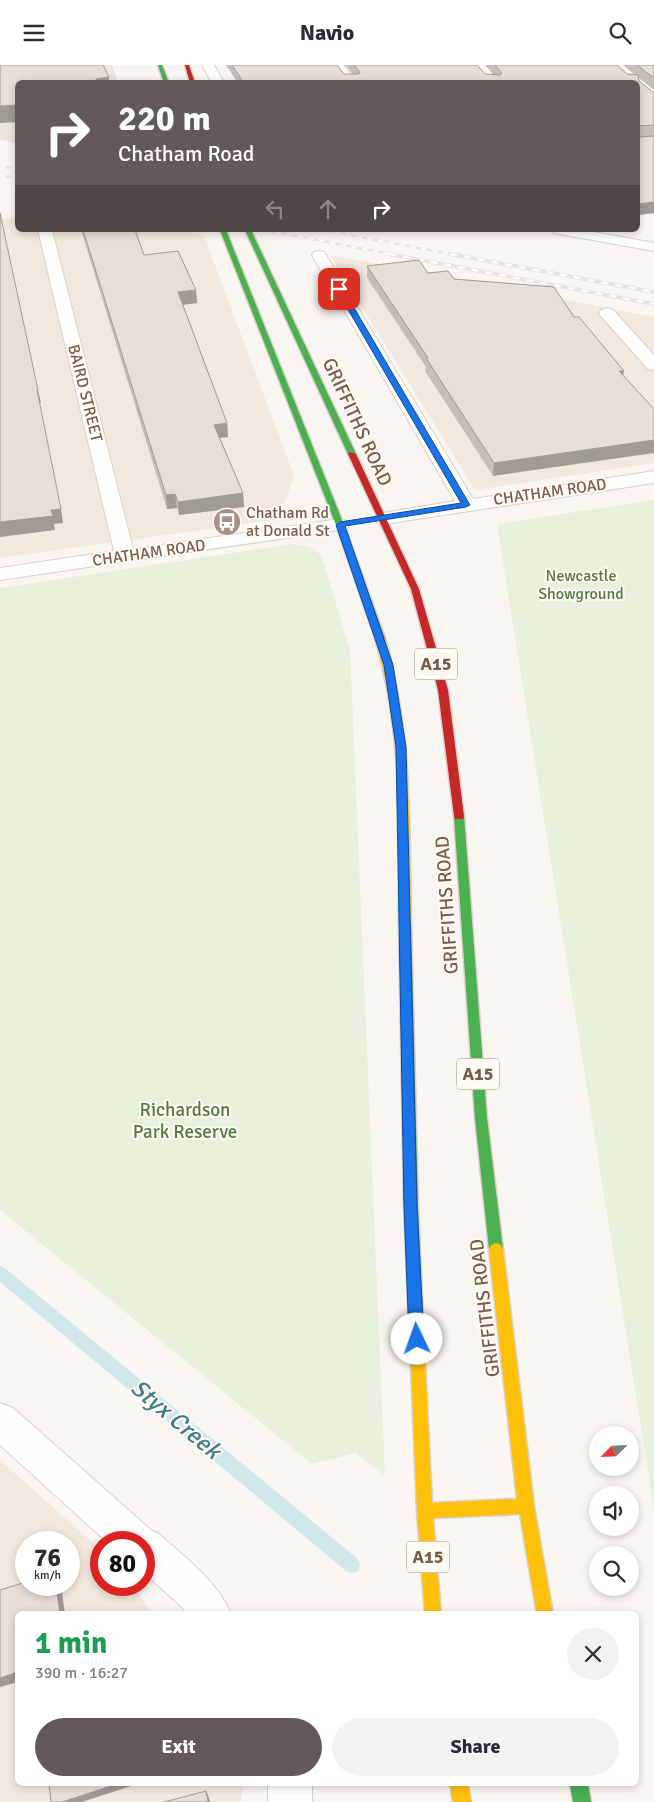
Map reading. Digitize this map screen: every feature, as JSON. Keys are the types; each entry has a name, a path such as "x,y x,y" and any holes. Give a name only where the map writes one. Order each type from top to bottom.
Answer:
{"highway":[{"path":"160,65 166,80"},
{"path":"187,65 192,80"},
{"name":"GRIFFITHS ROAD","path":"225,232 344,524 389,665 401,747 410,1206 424,1511 432,1609"},
{"name":"GRIFFITHS ROAD","path":"249,232 375,519 416,589 443,691 459,818 481,1119 526,1506 545,1611"},
{"path":"424,1511 526,1506"},
{"path":"459,1786 462,1802"},
{"path":"579,1786 582,1802"}],"street":[{"path":"208,65 216,80"},
{"path":"337,65 350,80"},
{"path":"643,231 654,242"},
{"name":"BAIRD STREET","path":"45,232 125,556"},
{"path":"570,232 654,247"},
{"path":"319,255 466,505"},
{"path":"608,313 654,365"},
{"name":"CHATHAM ROAD","path":"375,519 654,477"},
{"name":"CHATHAM ROAD","path":"0,574 344,524"},
{"path":"0,1421 124,1531"},
{"path":"155,1557 196,1593 209,1611"},
{"path":"290,1786 290,1802"}],"shaded area":[{"path":"0,65 112,65 117,80 15,80 15,143 0,140"},
{"path":"15,218 15,232 183,232 204,236 294,476 279,519 0,558 0,219"},
{"path":"330,255 654,317 654,463 475,490"},
{"path":"0,1460 80,1531 15,1531 15,1596 80,1596 80,1531 90,1540 90,1596 140,1596 150,1611 15,1611 15,1786 243,1786 241,1802 0,1802"}],"green space":[{"name":"Newcastle Showground","path":"654,500 654,1508 497,524"},
{"name":"Richardson Park Reserve","path":"293,544 311,547 321,556 350,650 385,1476 356,1453 312,1464 0,1210 0,588"}],"building":[{"path":"0,65 103,65 109,77 96,80 15,80 15,105 0,106"},
{"path":"232,65 337,65 344,74 359,74 360,72 354,65 477,65 485,74 500,75 502,73 495,65 617,65 627,74 638,75 639,80 242,80"},
{"path":"637,65 654,65 654,78"},
{"path":"640,82 654,93 654,125 640,126"},
{"path":"654,136 654,202 640,204 640,137"},
{"path":"0,213 61,509 51,510 53,516 0,522"},
{"path":"84,232 136,232 144,255 178,251 196,290 178,292 227,423 214,425 243,493 178,502 175,494 166,495"},
{"path":"419,260 428,273 448,271 454,279 554,287 574,317 579,317 624,371 619,371 654,409 654,440 494,463 367,266"},
{"path":"15,1585 15,1596 58,1596 60,1611 15,1611 15,1673 0,1678 0,1590"},
{"path":"49,1786 111,1786 62,1802 51,1802"},
{"path":"206,1791 208,1802 164,1802"}],"waterway":[{"name":"Styx Creek","path":"0,1273 352,1565"}],"railway":[{"path":"0,166 15,168"},
{"path":"0,175 15,178"},
{"path":"275,232 396,255"},
{"path":"335,232 456,255"},
{"path":"389,254 654,304"},
{"path":"450,254 654,292"}],"traffic: fast":[{"path":"160,65 166,80"},
{"path":"224,232 340,525 380,638"},
{"path":"249,232 352,454"},
{"path":"459,816 481,1118 496,1249"},
{"path":"405,921 411,1206 417,1343"},
{"path":"579,1786 582,1802"}],"traffic: slow":[{"path":"380,638 390,671 401,741 405,921"},
{"path":"496,1249 526,1506 544,1611"},
{"path":"417,1343 425,1511 433,1611"},
{"path":"425,1511 526,1506"},
{"path":"459,1786 462,1802"}],"traffic: jam":[{"path":"187,65 192,80"},
{"path":"352,454 415,589 443,690 459,816"}],"place":[{"name":"Chatham Rd at Donald St","path":"227,522"}],"route":[{"path":"339,289 466,505 340,525 389,665 401,747 410,1206 417,1339"}]}
